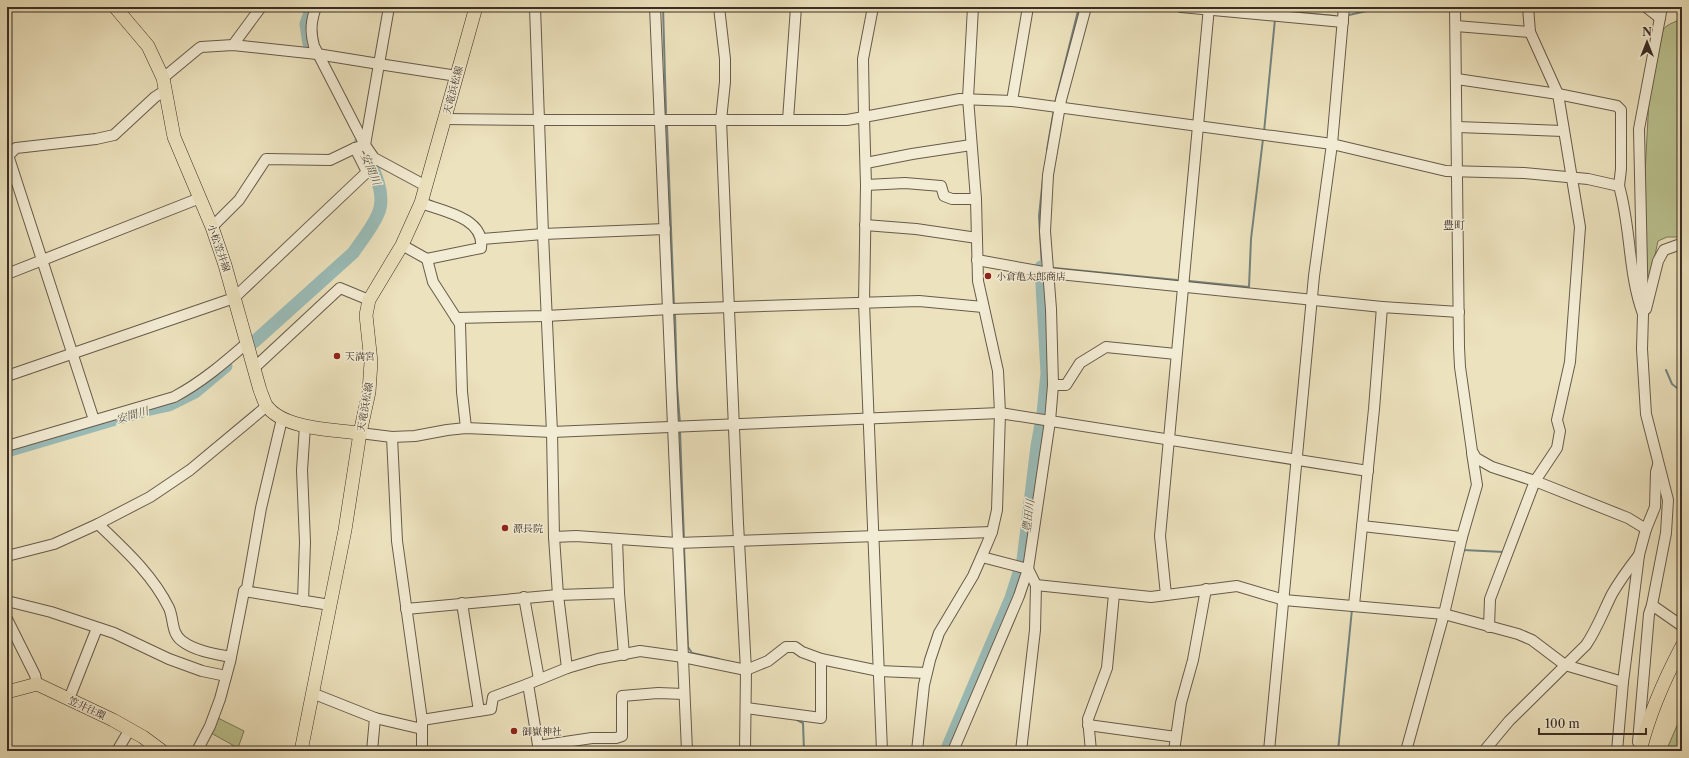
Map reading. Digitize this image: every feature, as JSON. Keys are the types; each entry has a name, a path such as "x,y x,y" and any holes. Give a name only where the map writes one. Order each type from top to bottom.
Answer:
{"main road":[{"name":"小松笠井線","path":"115,7 148,46 165,84 174,137 212,227 226,265 260,390 267,406 282,418 305,426 360,433"},
{"name":"天竜浜松線","path":"301,751 345,530 360,433 369,392 371,362 366,315 369,300 402,244 422,203 476,7"},
{"path":"1639,751 1646,727 1662,686 1682,646"},
{"path":"7,692 37,684"},
{"name":"笠井往環","path":"37,684 130,729 162,751"}],"street":[{"path":"233,45 261,7"},
{"path":"7,376 234,298 367,172 360,146 314,53 310,33 312,18 316,7"},
{"path":"360,146 379,64 389,7"},
{"path":"535,7 542,234 552,432 554,537 558,595 567,668"},
{"path":"655,7 665,229 672,309 678,426 682,543 684,694 687,751"},
{"path":"720,7 725,59 725,82 721,120 746,670 745,751"},
{"path":"788,120 796,7"},
{"path":"872,7 863,59 866,163 864,303 882,751"},
{"path":"917,751 926,673 939,633 973,576 982,557 992,532 998,494 1000,413 998,371 978,281 976,199 968,98 973,7"},
{"path":"1012,101 1028,7"},
{"path":"953,751 1019,596 1028,569 1053,385 1045,232 1048,175 1056,107 1086,7"},
{"path":"1181,7 1209,8 1343,22"},
{"path":"1269,751 1314,276 1332,144 1344,7"},
{"path":"1406,751 1444,614 1476,485 1460,367 1455,7"},
{"path":"1490,627 1490,599 1492,591 1535,481 1557,448 1560,431 1557,420 1570,362 1580,227 1563,131 1560,95 1530,32 1528,7"},
{"path":"1646,7 1660,18"},
{"path":"1639,751 1649,614 1652,605 1668,515 1668,500 1646,414 1642,349 1643,314 1639,129 1662,7"},
{"path":"1166,595 1160,536 1209,8"},
{"path":"1456,26 1530,32"},
{"path":"94,420 8,156 16,148 101,138 114,135 155,97 189,55 201,47 233,45 314,53 457,76"},
{"path":"1457,79 1607,103 1617,106 1621,110 1622,144 1619,186 1638,299 1643,314"},
{"path":"445,119 847,120 968,98 1012,101 1332,144 1427,168 1457,171 1524,173 1602,181 1619,186"},
{"path":"1457,127 1563,131"},
{"path":"866,163 971,145"},
{"path":"360,146 374,158 426,186"},
{"path":"212,227 238,200 266,159 330,160 360,146"},
{"path":"866,185 905,183 941,186 944,196 952,199 976,199"},
{"path":"7,274 72,250 200,198"},
{"path":"422,203 459,216 474,225 482,239 481,248 427,260"},
{"path":"865,225 916,229 977,238"},
{"path":"482,239 542,234 665,229"},
{"path":"402,244 427,260 432,282 460,324 462,392 466,428"},
{"path":"1643,314 1648,307 1658,261 1664,250 1678,245 1682,246"},
{"path":"977,260 1047,273 1382,307 1459,312"},
{"path":"254,368 340,288 369,300"},
{"path":"456,318 546,316 672,309 919,301 983,307"},
{"path":"1354,605 1368,471 1382,307"},
{"path":"7,446 174,397 195,386 214,372 247,343"},
{"path":"1053,385 1066,385 1080,363 1106,347 1176,354"},
{"path":"7,556 54,544 98,524 150,497 190,470 267,406"},
{"path":"360,433 392,437 415,436 466,428 552,432 1000,413 1368,471"},
{"path":"197,751 210,726 231,658 244,591 247,588 261,508 282,418"},
{"path":"303,601 305,542 302,470 305,426"},
{"path":"392,437 397,541 422,724 422,751"},
{"path":"1472,451 1476,458 1492,467 1535,481 1628,518 1646,529"},
{"path":"1617,751 1639,555 1646,529 1655,507 1656,472 1659,463"},
{"path":"98,524 129,553 150,577 170,612 174,631 181,641 231,658"},
{"path":"1362,526 1462,537"},
{"path":"554,537 576,536 682,543 992,532"},
{"path":"617,539 619,593 624,654"},
{"path":"1484,751 1509,721 1586,645 1595,632 1612,595 1627,570 1639,555"},
{"path":"982,557 1028,569 1036,585 1035,630 1020,751"},
{"path":"1036,585 1151,597 1237,586 1284,600 1444,614 1518,634 1532,640 1566,665 1624,682"},
{"path":"1174,751 1181,703 1194,653 1206,589"},
{"path":"244,591 330,605"},
{"path":"406,609 524,597 619,593"},
{"path":"1091,751 1088,719 1107,668 1114,594"},
{"path":"524,597 539,679"},
{"path":"7,601 51,612 114,633 169,659 202,671 226,676"},
{"path":"462,603 479,710"},
{"path":"1652,605 1682,626"},
{"path":"7,619 37,684"},
{"path":"70,700 97,628"},
{"path":"312,693 375,718 422,724 491,708 493,697 567,668 598,659 640,651 683,657 746,670 768,661 786,648 795,647 802,652 821,659 879,671 926,673"},
{"path":"746,708 821,718 821,659"},
{"path":"528,684 538,748 592,738 616,738 622,736 622,696 658,693 684,694"},
{"path":"372,751 375,718"},
{"path":"1088,725 1176,738"},
{"path":"117,751 130,729"}],"green space":[{"path":"1682,17 1682,237 1667,237 1658,241 1646,297 1645,174 1649,99 1663,30"},
{"path":"1682,714 1682,751 1666,751"},
{"path":"218,718 244,731 238,748 211,733"}],"waterway":[{"name":"安間川","path":"309,44 306,24 312,7"},
{"path":"663,7 666,113"},
{"path":"1055,103 1079,7"},
{"path":"1349,15 1384,7"},
{"path":"1302,13 1335,16"},
{"path":"1264,132 1275,19"},
{"path":"1047,150 1054,109"},
{"path":"667,126 674,306"},
{"path":"1189,281 1249,287 1251,239 1263,139"},
{"name":"安間川","path":"254,342 353,253 376,219 381,206 379,187 373,168 360,143"},
{"path":"1042,267 1039,216 1043,178"},
{"name":"豊田川","path":"946,751 1011,598 1023,560 1037,446 1043,414 1047,373 1041,267"},
{"path":"1054,268 1177,280"},
{"path":"675,313 677,386 680,424"},
{"name":"安間川","path":"7,451 146,410 169,405 195,392 226,366"},
{"path":"1666,370 1672,384 1682,392"},
{"path":"680,431 684,540"},
{"path":"684,546 688,647 692,653 719,659"},
{"path":"1463,550 1504,552"},
{"path":"1338,751 1352,609"},
{"path":"797,720 803,723 804,751"}],"place":[{"name":"小倉亀太郎商店","path":"988,276"},
{"name":"天満宮","path":"337,356"},
{"name":"源長院","path":"505,528"},
{"name":"御嶽神社","path":"514,731"}],"district":[{"name":"豊町","path":"1454,225"}]}
